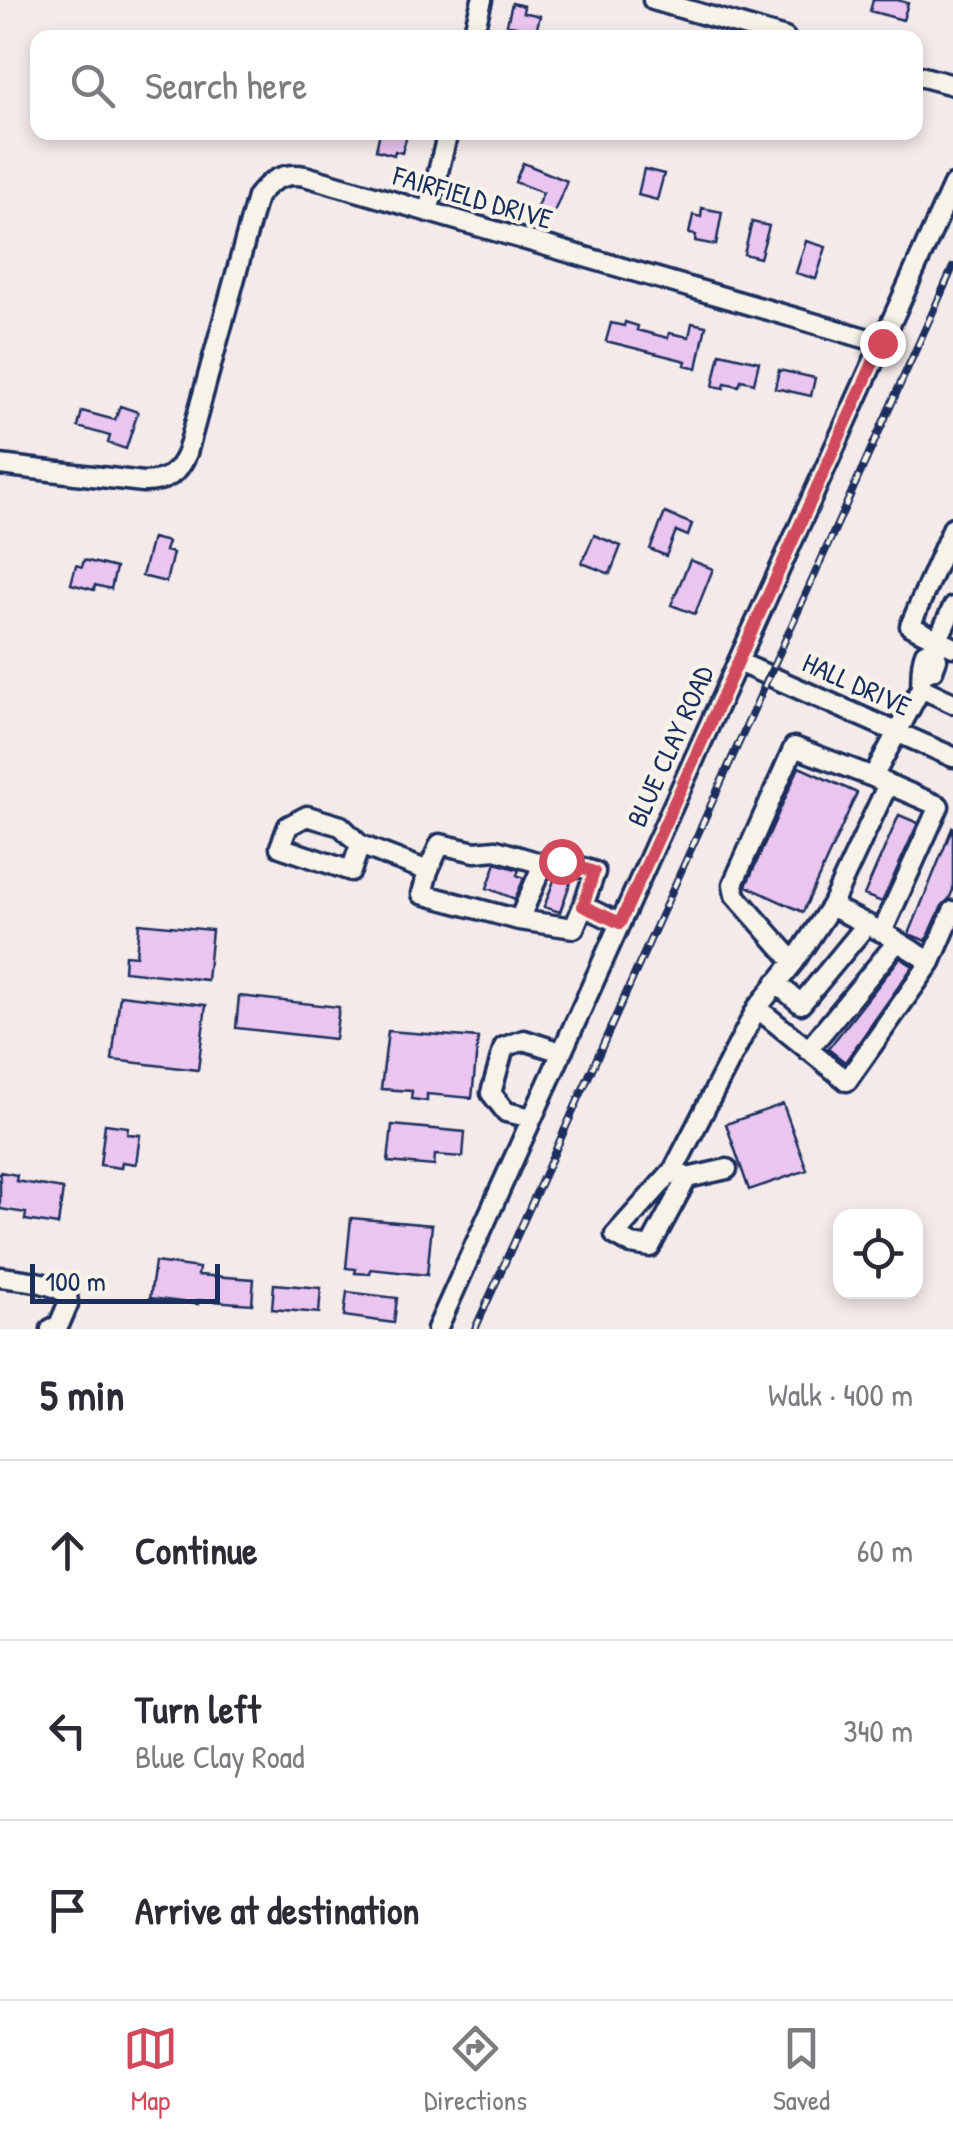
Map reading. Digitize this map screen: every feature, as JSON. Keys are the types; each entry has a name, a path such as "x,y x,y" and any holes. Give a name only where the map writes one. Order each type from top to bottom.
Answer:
{"street":[{"path":"474,30 482,0"},
{"path":"653,0 757,30"},
{"path":"923,76 953,85"},
{"path":"428,212 446,140"},
{"name":"FAIRFIELD DRIVE","path":"0,465 153,482 165,480 178,471 250,217 269,183 287,174 298,174 882,343"},
{"name":"BLUE CLAY ROAD","path":"437,1329 953,186"},
{"path":"942,646 910,626 953,528"},
{"path":"727,1170 681,1174 756,1008 794,962 830,906 896,732 922,682 933,670 953,607"},
{"name":"HALL DRIVE","path":"738,662 953,757"},
{"path":"922,682 953,703"},
{"path":"794,962 734,895 733,884 794,747 946,809 882,933 808,1050"},
{"path":"440,844 475,852 496,850 542,864 561,861 594,872 574,928 519,920 422,894 428,871 440,844"},
{"path":"360,845 428,871"},
{"path":"519,920 542,864"},
{"path":"583,906 620,923"},
{"path":"830,906 931,962"},
{"path":"756,1008 847,1081 931,962 953,911"},
{"path":"776,984 801,1004 882,933"},
{"path":"532,1118 506,1112 492,1093 504,1048 524,1040 561,1052"},
{"path":"0,1277 40,1283 67,1294 68,1304 59,1325 51,1329"}],"building":[{"path":"873,0 908,3 903,20 870,11"},
{"path":"512,3 524,6 523,12 540,16 536,30 507,24"},
{"path":"378,140 406,140 402,153 376,150"},
{"path":"523,163 567,181 550,222 533,215 543,193 515,182"},
{"path":"644,169 664,174 657,200 638,195"},
{"path":"702,208 722,212 716,245 695,241 696,235 689,234 693,215 701,217"},
{"path":"752,222 769,226 760,258 744,254"},
{"path":"806,241 826,247 816,279 796,273"},
{"path":"625,322 638,326 637,330 668,338 669,333 689,337 692,323 706,326 697,368 685,365 686,361 606,341 611,323 624,326"},
{"path":"720,353 759,362 754,383 741,380 739,386 713,386"},
{"path":"779,370 815,378 811,396 775,388"},
{"path":"120,406 138,412 126,449 108,443 110,436 78,427 82,411 115,420"},
{"path":"665,513 692,524 688,536 676,531 666,556 650,549"},
{"path":"594,535 621,546 610,574 582,563"},
{"path":"152,538 168,542 165,551 173,553 166,582 142,576"},
{"path":"84,560 116,568 111,589 95,585 94,590 71,584 76,565 82,567"},
{"path":"690,560 713,569 695,614 671,605"},
{"path":"799,767 857,793 803,912 746,886"},
{"path":"899,815 918,823 882,902 864,895"},
{"path":"953,826 953,890 926,941 909,934"},
{"path":"496,863 519,870 517,875 524,878 515,899 487,888"},
{"path":"556,875 572,878 560,912 544,907"},
{"path":"139,923 212,930 207,980 124,971 125,955 136,956"},
{"path":"900,958 913,966 845,1062 828,1049"},
{"path":"120,995 206,1005 198,1070 112,1060"},
{"path":"239,996 339,1007 335,1039 236,1028"},
{"path":"388,1031 478,1038 472,1098 427,1094 427,1101 411,1099 412,1091 381,1089"},
{"path":"783,1104 807,1170 749,1190 726,1124"},
{"path":"105,1124 128,1127 127,1134 140,1135 136,1164 122,1162 121,1168 100,1165"},
{"path":"392,1125 465,1132 463,1157 435,1155 434,1166 388,1162"},
{"path":"0,1172 17,1175 16,1181 63,1189 58,1225 25,1220 26,1213 0,1209"},
{"path":"351,1218 432,1225 427,1275 371,1269 370,1274 355,1273 356,1269 346,1268"},
{"path":"155,1262 199,1268 198,1275 254,1279 252,1304 198,1300 198,1304 150,1298"},
{"path":"274,1284 321,1288 319,1313 272,1309"},
{"path":"347,1292 397,1298 394,1323 344,1316"}],"railway":[{"path":"475,1329 953,267"}],"route":[{"path":"561,861 594,872 583,906 620,923 882,343"}]}
